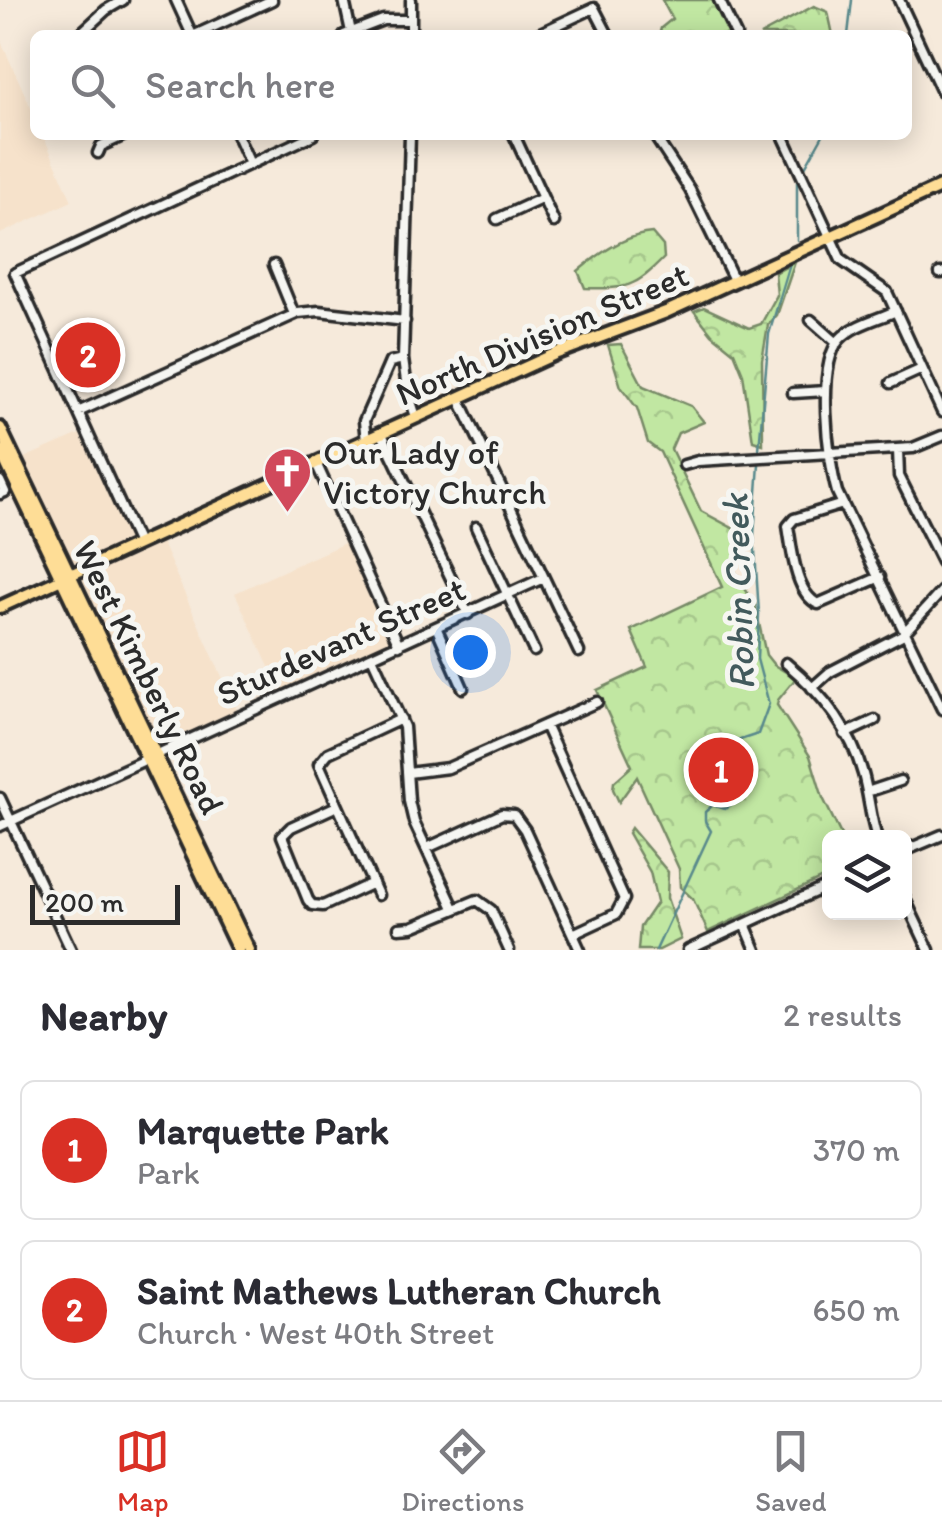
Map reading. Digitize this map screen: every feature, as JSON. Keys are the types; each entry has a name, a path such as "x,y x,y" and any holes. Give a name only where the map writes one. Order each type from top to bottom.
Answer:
{"main road":[{"name":"North Division Street","path":"0,607 557,352 666,312 942,186"},
{"name":"West Kimberly Road","path":"0,428 238,950"},
{"name":"West Kimberly Road","path":"0,450 66,576"},
{"name":"West Kimberly Road","path":"151,757 248,950"}],"street":[{"path":"84,30 122,0"},
{"path":"176,0 191,30"},
{"path":"204,30 272,0"},
{"path":"344,0 347,30"},
{"path":"411,0 411,30"},
{"path":"719,0 734,30"},
{"path":"899,0 942,92"},
{"path":"547,30 594,8 605,30"},
{"path":"356,30 383,20 411,20"},
{"path":"98,153 101,146 114,140"},
{"path":"239,140 250,164"},
{"path":"138,544 15,272 302,140"},
{"path":"410,140 403,359 406,389 416,417"},
{"path":"516,140 554,222"},
{"path":"657,140 690,190 734,280"},
{"path":"785,140 841,260 886,292 942,412"},
{"path":"497,219 543,198"},
{"path":"274,266 294,314"},
{"path":"78,412 294,314 319,311 405,320"},
{"path":"896,311 850,331 837,342 826,367 834,482 942,709"},
{"path":"811,320 837,342"},
{"path":"366,441 364,420 387,368 390,362 403,359"},
{"path":"891,383 922,369"},
{"path":"793,392 826,391"},
{"path":"459,398 580,652"},
{"path":"382,434 468,614"},
{"path":"684,465 913,448 942,436"},
{"path":"898,448 899,476 942,562"},
{"path":"316,463 399,645"},
{"path":"0,481 2,493"},
{"path":"844,504 794,519 788,526 798,575 813,604 880,576"},
{"path":"476,527 534,650"},
{"name":"Sturdevant Street","path":"0,826 541,579"},
{"path":"812,688 830,672 906,632 942,590"},
{"path":"436,628 463,688"},
{"path":"372,657 407,740 409,801 454,908"},
{"path":"786,663 825,701 846,734 862,771 875,830"},
{"path":"408,773 448,768 597,702"},
{"path":"378,895 320,764 323,756 400,719"},
{"path":"846,734 875,720"},
{"path":"544,725 622,893 620,911 573,934"},
{"path":"866,792 900,781"},
{"path":"0,798 71,950"},
{"path":"336,806 291,827 282,836 312,905 324,906 372,883"},
{"path":"426,848 502,814 520,819 580,950"},
{"path":"912,848 942,835"},
{"path":"689,950 822,889"},
{"path":"399,928 412,928 470,900 486,904 508,947"},
{"path":"912,914 929,950"},
{"path":"745,924 756,950"}],"shaded area":[{"path":"0,39 30,106 30,140 45,140 72,201 0,234"},
{"path":"82,433 132,538 69,567 24,458"},
{"path":"160,539 237,710 157,749 75,578"},
{"path":"349,541 394,641 281,693 235,593"}],"green space":[{"path":"662,0 714,0 729,30 660,30 672,19"},
{"path":"814,6 828,12 832,30 769,30"},
{"path":"652,233 663,246 664,258 645,275 620,287 585,288 578,271 622,242"},
{"path":"795,262 777,315 768,325 762,360 763,444 753,441 743,374 734,352 712,334 694,311 704,307 749,328 761,324 777,295 775,273"},
{"path":"621,344 643,386 691,406 704,422 678,433 671,449 701,511 738,531 734,570 755,605 766,655 774,665 796,678 777,705 810,756 823,798 839,830 822,830 822,878 708,932 693,899 680,887 679,869 637,777 619,802 613,789 614,782 632,766 597,690 647,667 631,630 722,587 660,452 648,443 637,408 621,387 608,345"},
{"path":"631,828 668,872 667,898 681,939 659,950 638,950 640,927 657,902 650,872 628,833"}],"waterway":[{"name":"Robin Creek","path":"849,30 852,0"},
{"name":"Robin Creek","path":"804,169 820,140"},
{"name":"Robin Creek","path":"797,181 797,240"},
{"name":"Robin Creek","path":"759,449 769,334 790,264"},
{"name":"Robin Creek","path":"656,950 711,831 705,812 713,805 725,809 738,799 734,789 719,785 717,775 731,743 758,734 769,704 757,659 759,614 754,535 759,464"}],"place":[{"name":"Saint Mathews Lutheran Church","path":"88,355"},
{"name":"Our Lady of Victory Church","path":"288,514"},
{"name":"Marquette Park","path":"721,770"}]}
